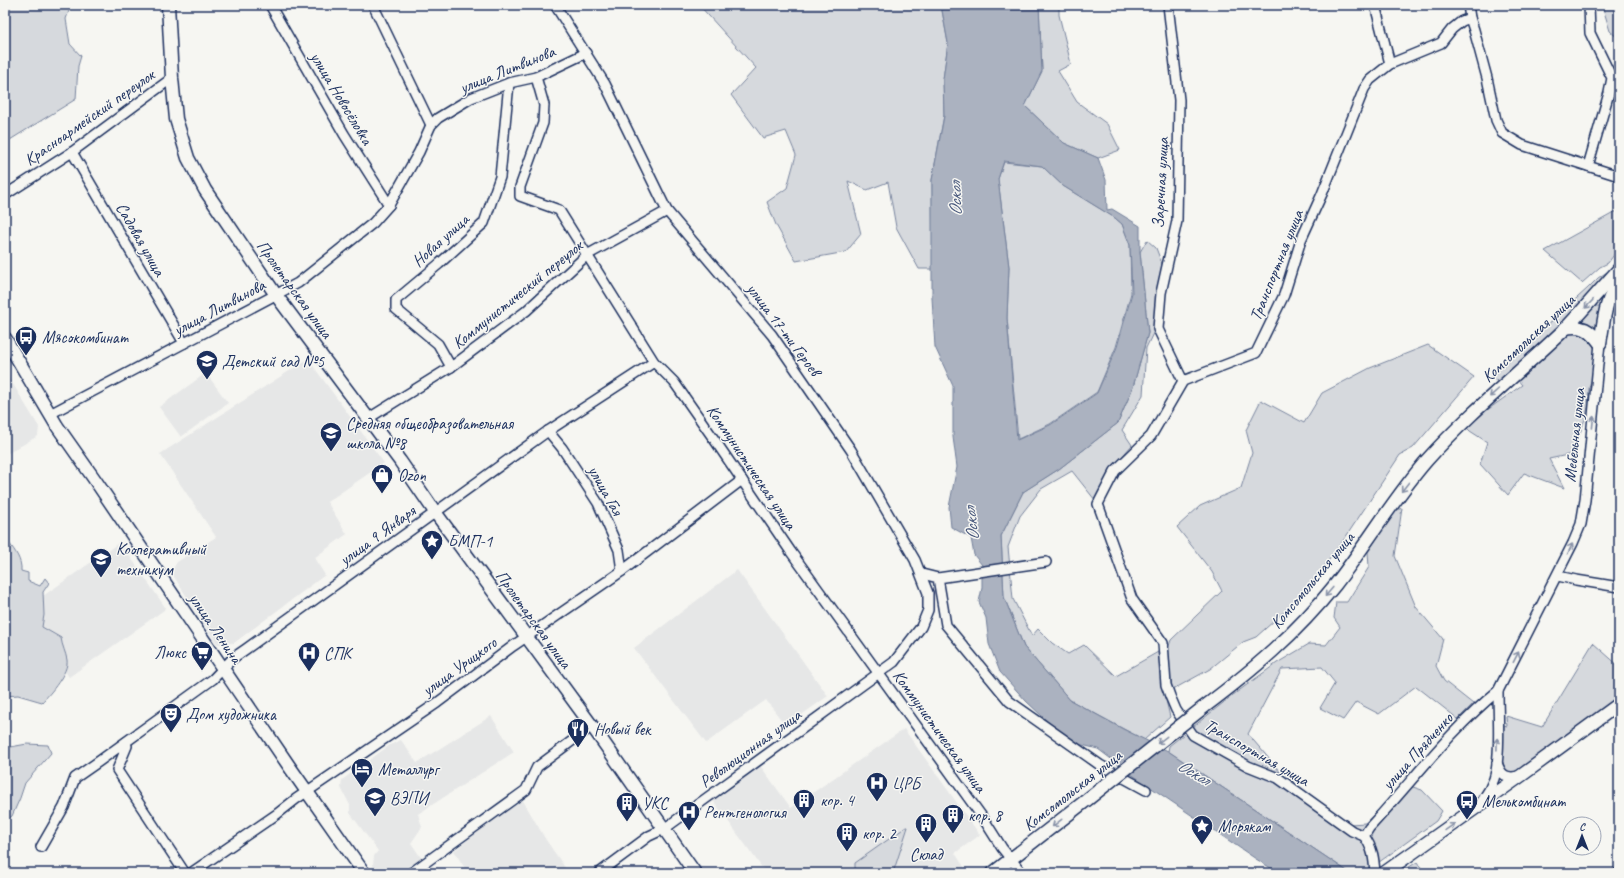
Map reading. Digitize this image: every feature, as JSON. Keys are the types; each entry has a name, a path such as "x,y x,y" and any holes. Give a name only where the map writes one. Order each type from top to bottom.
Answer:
{"main road":[{"name":"Пролетарская улица","path":"168,5 176,119 188,158 205,190 276,295 369,418 435,512 592,726 694,873"},
{"name":"Комсомольская улица","path":"993,873 1248,674 1283,643 1310,615 1335,585 1404,488 1427,461 1474,412 1617,279"},
{"name":"Мебельная улица","path":"1600,343 1606,310 1617,279"},
{"path":"1565,328 1577,326 1587,330 1593,333 1600,343"},
{"name":"улица Ленина","path":"5,338 50,414 307,792 364,873"},
{"name":"улица Прядченко","path":"1384,873 1619,704"}],"street":[{"name":"улица Новосёловка","path":"270,5 344,134 390,205"},
{"path":"373,5 431,124"},
{"name":"улица 17-ти Героев","path":"556,5 605,84 667,211 772,335 851,450 912,553 922,574 928,593 928,610 921,628 894,662 879,673"},
{"name":"Заречная улица","path":"1168,5 1179,100 1177,221 1161,293 1158,329 1183,381"},
{"path":"1375,5 1390,64"},
{"path":"1468,5 1496,120 1502,134 1522,145 1619,176"},
{"path":"1588,166 1609,94 1612,78 1590,33 1589,5"},
{"name":"Транспортная улица","path":"1364,836 1352,831 1278,778 1248,766 1193,735 1176,710 1166,685 1163,643 1132,599 1098,504 1115,471 1151,436 1183,381 1256,353 1284,295 1301,240 1322,194 1364,89 1370,80 1390,64 1441,43 1452,29 1462,21 1470,18"},
{"name":"улица Литвинова","path":"50,414 298,283 373,223 390,205 419,152 431,124 438,118 471,98 509,83 536,77 586,53"},
{"name":"Коммунистическая улица","path":"536,77 544,104 544,123 520,187 520,196 559,210 654,362 674,382 791,552 983,818 1002,848 1022,873"},
{"name":"Красноармейский переулок","path":"5,195 72,152 172,78"},
{"name":"Новая улица","path":"451,367 438,344 396,309 396,300 439,264 484,222 500,177 509,83"},
{"name":"Садовая улица","path":"72,152 184,343"},
{"name":"Коммунистический переулок","path":"369,418 451,367 526,311 588,255 667,211"},
{"name":"Мебельная улица","path":"1617,279 1619,262"},
{"name":"Мебельная улица","path":"1552,584 1558,576 1581,524 1585,500 1600,343"},
{"name":"улица 9 Января","path":"41,847 64,807 75,778 213,679 246,649 435,512 548,431 654,362"},
{"name":"улица Гая","path":"548,431 562,448 598,503 619,550 622,571"},
{"name":"улица Урицкого","path":"191,873 437,703 527,637 622,571 742,480"},
{"path":"922,574 938,578 1046,562"},
{"path":"1558,576 1619,587"},
{"path":"938,578 946,625 1008,701 1100,765 1146,790"},
{"name":"улица Прядченко","path":"1364,836 1369,828 1432,757 1482,704 1498,691 1552,584"},
{"name":"Революционная улица","path":"598,873 649,836 664,829 879,673"},
{"name":"улица Прядченко","path":"1478,806 1489,790 1494,778 1497,763 1498,691"},
{"path":"412,873 526,790 537,767 592,726"},
{"path":"126,742 127,746 117,770 185,873"},
{"path":"1497,763 1500,772 1505,776 1512,778 1522,775"},
{"path":"1364,836 1370,844 1374,857 1375,873"}],"shaded area":[{"path":"5,5 71,5 66,19 70,44 81,56 78,66 76,99 5,143"},
{"path":"699,5 941,5 948,43 943,79 944,115 932,180 933,269 919,269 896,227 888,182 867,190 848,181 861,234 846,252 796,261 776,225 767,202 787,188 796,155 786,131 763,138 731,95 756,68"},
{"path":"1039,5 1059,5 1059,15 1071,64 1058,71 1077,102 1107,124 1120,150 1098,158 1064,143 1025,106 1042,71"},
{"path":"1602,5 1619,5 1619,39 1610,31"},
{"path":"1004,162 1042,166 1063,186 1115,218 1122,224 1130,245 1131,293 1116,347 1097,392 1050,424 1018,439 1007,318 1009,267 998,179"},
{"path":"1619,210 1619,248 1608,263 1600,267 1582,283 1545,251"},
{"path":"1147,240 1156,248 1162,264 1155,329 1146,348 1143,395 1122,430 1132,445 1112,468 1095,500 1072,471 1041,489 1020,516 1008,547 1013,599 1032,636 1038,629 1052,643 1068,654 1084,645 1116,676 1158,652 1164,692 1170,717 1144,740 1070,700 1024,647 1004,597 1001,536 1023,492 1059,469 1118,423 1133,387 1148,333 1140,252"},
{"path":"1607,272 1600,285 1571,317 1501,382 1489,378 1598,278"},
{"path":"1599,306 1601,310 1597,334 1576,323 1590,308"},
{"path":"1570,329 1591,338 1596,349 1594,377 1589,387 1587,413 1572,454 1549,459 1564,488 1524,473 1508,495 1480,464 1487,442 1465,426 1522,385 1516,378"},
{"path":"1428,345 1474,377 1413,448 1400,455 1345,538 1315,579 1293,604 1256,637 1243,642 1210,669 1172,690 1167,652 1171,640 1222,591 1212,572 1177,527 1200,506 1241,488 1252,453 1246,430 1261,400 1304,423 1322,393 1370,368"},
{"path":"308,359 384,463 327,502 347,534 314,558 325,575 234,643 217,644 171,572 177,562 216,537 160,454"},
{"path":"5,371 39,427 38,436 5,455"},
{"path":"206,373 228,403 181,437 159,407"},
{"path":"1402,508 1395,556 1416,607 1443,639 1436,666 1444,681 1473,704 1458,719 1416,686 1379,714 1356,702 1343,720 1320,708 1335,683 1322,667 1282,669 1248,734 1282,774 1350,824 1365,823 1404,784 1422,790 1442,811 1436,821 1364,873 1350,873 1168,751 1169,746 1233,695 1277,663 1309,644 1326,645 1340,627 1334,618 1336,602 1347,602 1369,567 1368,552 1395,511"},
{"path":"120,542 165,607 164,610 69,677 23,610"},
{"path":"9,543 19,559 21,571 28,573 28,581 40,586 45,578 49,583 43,592 44,615 42,627 61,638 67,660 67,665 62,676 42,702 18,695 5,696 5,546"},
{"path":"737,570 828,696 786,726 766,700 706,743 634,648"},
{"path":"1593,643 1619,666 1619,696 1516,772 1511,774 1507,773 1502,760 1504,725 1507,726 1506,716 1542,727"},
{"path":"491,716 514,752 418,814 422,827 411,843 422,859 407,869 405,873 378,873 373,865 374,856 378,851 350,813 350,805 341,788 342,780 390,745 401,740 417,763"},
{"name":"ЦРБ","path":"904,729 980,835 955,853 968,873 766,873 712,799 759,764 791,808"},
{"path":"27,744 48,745 51,753 25,783 12,816 5,821 5,748"},
{"path":"522,799 546,840 566,869 565,873 468,873 454,851"},
{"path":"908,827 893,873 859,873 855,868 855,863"},
{"path":"1417,862 1425,873 1400,873"}],"water":[{"name":"Оскол","path":"941,5 1039,5 1042,71 1025,106 1064,143 1098,158 1106,180 1107,210 1112,209 1140,226 1140,252 1148,333 1133,387 1118,423 1059,469 1023,492 1001,536 1004,597 1024,647 1070,700 1123,729 1168,751 1350,873 1279,873 1131,774 1098,749 1074,743 1061,734 1026,701 1000,672 989,644 986,618 979,602 982,588 982,565 974,555 971,538 951,527 949,507 957,467 953,437 953,386 935,347 932,298 932,180 944,116 943,79 948,43","holes":["1004,161 1042,166 1063,186 1115,218 1122,224 1130,245 1132,293 1117,347 1097,393 1050,425 1017,440 1007,318 1009,267 998,179"]}],"place":[{"name":"Мясокомбинат","path":"26,356"},
{"name":"Детский сад №5","path":"207,380"},
{"name":"Средняя общеобразовательная школа №8","path":"331,452"},
{"name":"Ozon","path":"382,494"},
{"name":"БМП-1","path":"432,560"},
{"name":"Кооперативный техникум","path":"101,578"},
{"name":"Люкс","path":"202,672"},
{"name":"СПК","path":"309,672"},
{"name":"Дом художника","path":"171,734"},
{"name":"Новый век","path":"578,748"},
{"name":"Металлург","path":"362,788"},
{"name":"ЦРБ","path":"877,802"},
{"name":"ВЭПИ","path":"375,818"},
{"name":"кор. 4","path":"804,820"},
{"name":"Мелькомбинат","path":"1467,820"},
{"name":"УКС","path":"627,822"},
{"name":"Рентгенология","path":"689,832"},
{"name":"кор. 8","path":"953,834"},
{"name":"Склад","path":"926,844"},
{"name":"Морякам","path":"1202,846"},
{"name":"кор. 2","path":"847,852"}]}
